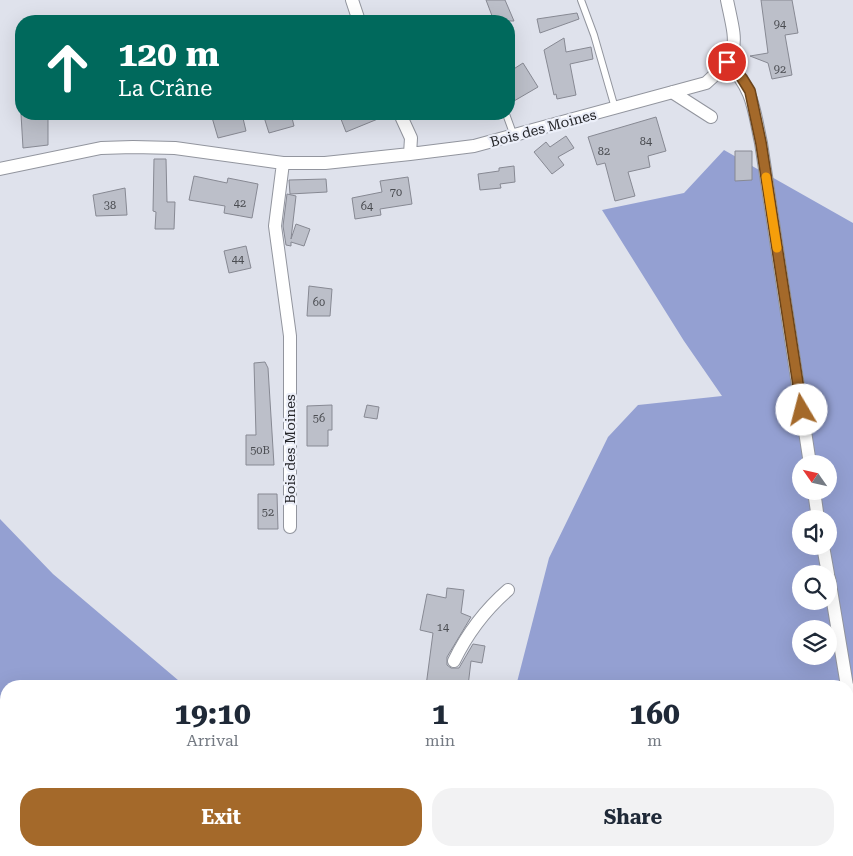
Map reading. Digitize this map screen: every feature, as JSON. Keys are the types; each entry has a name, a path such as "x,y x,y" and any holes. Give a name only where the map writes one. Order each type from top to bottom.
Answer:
{"street":[{"path":"352,0 358,15"},
{"name":"Bois des Moines","path":"0,169 101,148 175,148 283,163 325,163 474,146 706,82 727,62 734,52 734,31 727,0"},
{"path":"727,62 742,78 750,91 761,143 809,455"},
{"path":"672,92 711,117"},
{"path":"403,120 411,138 410,154"},
{"name":"Bois des Moines","path":"283,163 275,226 290,336 290,527"},
{"path":"454,661 464,640 494,602 508,590"},
{"path":"834,610 846,680"}],"lane":[{"path":"581,0 594,35 614,108"},
{"path":"508,120 514,136"}],"shaded area":[{"path":"724,150 853,223 853,680 518,680 549,558 608,437 638,405 722,396 684,341 602,210 684,193"},
{"path":"0,519 53,574 178,680 0,680"}],"building":[{"path":"486,0 505,0 511,15 492,15"},
{"path":"761,0 792,0 798,33 785,35 792,75 772,79 768,63 750,56 768,53"},
{"path":"577,13 579,19 540,33 537,19"},
{"path":"564,38 566,52 591,47 593,59 570,64 576,95 557,99 556,94 554,95 544,50"},
{"path":"523,63 538,87 515,100 515,68"},
{"path":"656,117 666,151 648,156 650,167 628,172 635,196 615,201 605,163 597,165 588,137"},
{"path":"21,120 48,120 48,145 23,148"},
{"path":"213,120 243,120 246,131 218,138"},
{"path":"265,120 292,120 294,126 269,133"},
{"path":"341,120 375,120 346,132"},
{"path":"566,136 574,148 558,157 564,165 552,174 534,152 546,142 550,147"},
{"path":"735,151 752,151 752,180 735,181"},
{"path":"154,159 166,159 167,202 175,202 174,229 155,229 156,212 153,211"},
{"path":"514,166 515,182 500,184 501,188 480,190 478,174 499,171 499,168"},
{"path":"194,176 227,183 228,178 258,184 252,218 224,213 225,206 189,200"},
{"path":"408,177 412,204 380,209 381,215 355,219 352,198 382,192 380,181"},
{"path":"326,179 327,192 290,194 289,180"},
{"path":"125,188 127,215 96,216 93,195"},
{"path":"287,194 296,196 291,239 296,224 310,229 304,246 291,242 291,246 286,245 283,226"},
{"path":"246,246 251,268 229,273 224,251"},
{"path":"309,286 332,289 330,316 307,316"},
{"path":"265,362 268,368 274,465 246,465 246,435 256,435 254,363"},
{"path":"332,405 332,430 328,430 328,446 307,446 307,406"},
{"path":"367,405 379,407 377,419 364,417"},
{"path":"258,494 277,494 278,529 258,529"},
{"path":"447,588 464,590 461,613 471,617 447,657 447,665 451,668 459,668 473,644 485,646 482,663 471,661 469,680 427,680 433,633 420,630 427,594 446,598"}],"slow traffic":[{"path":"766,177 777,248"}],"route":[{"path":"727,62 742,78 750,91 761,143 802,410"}]}
